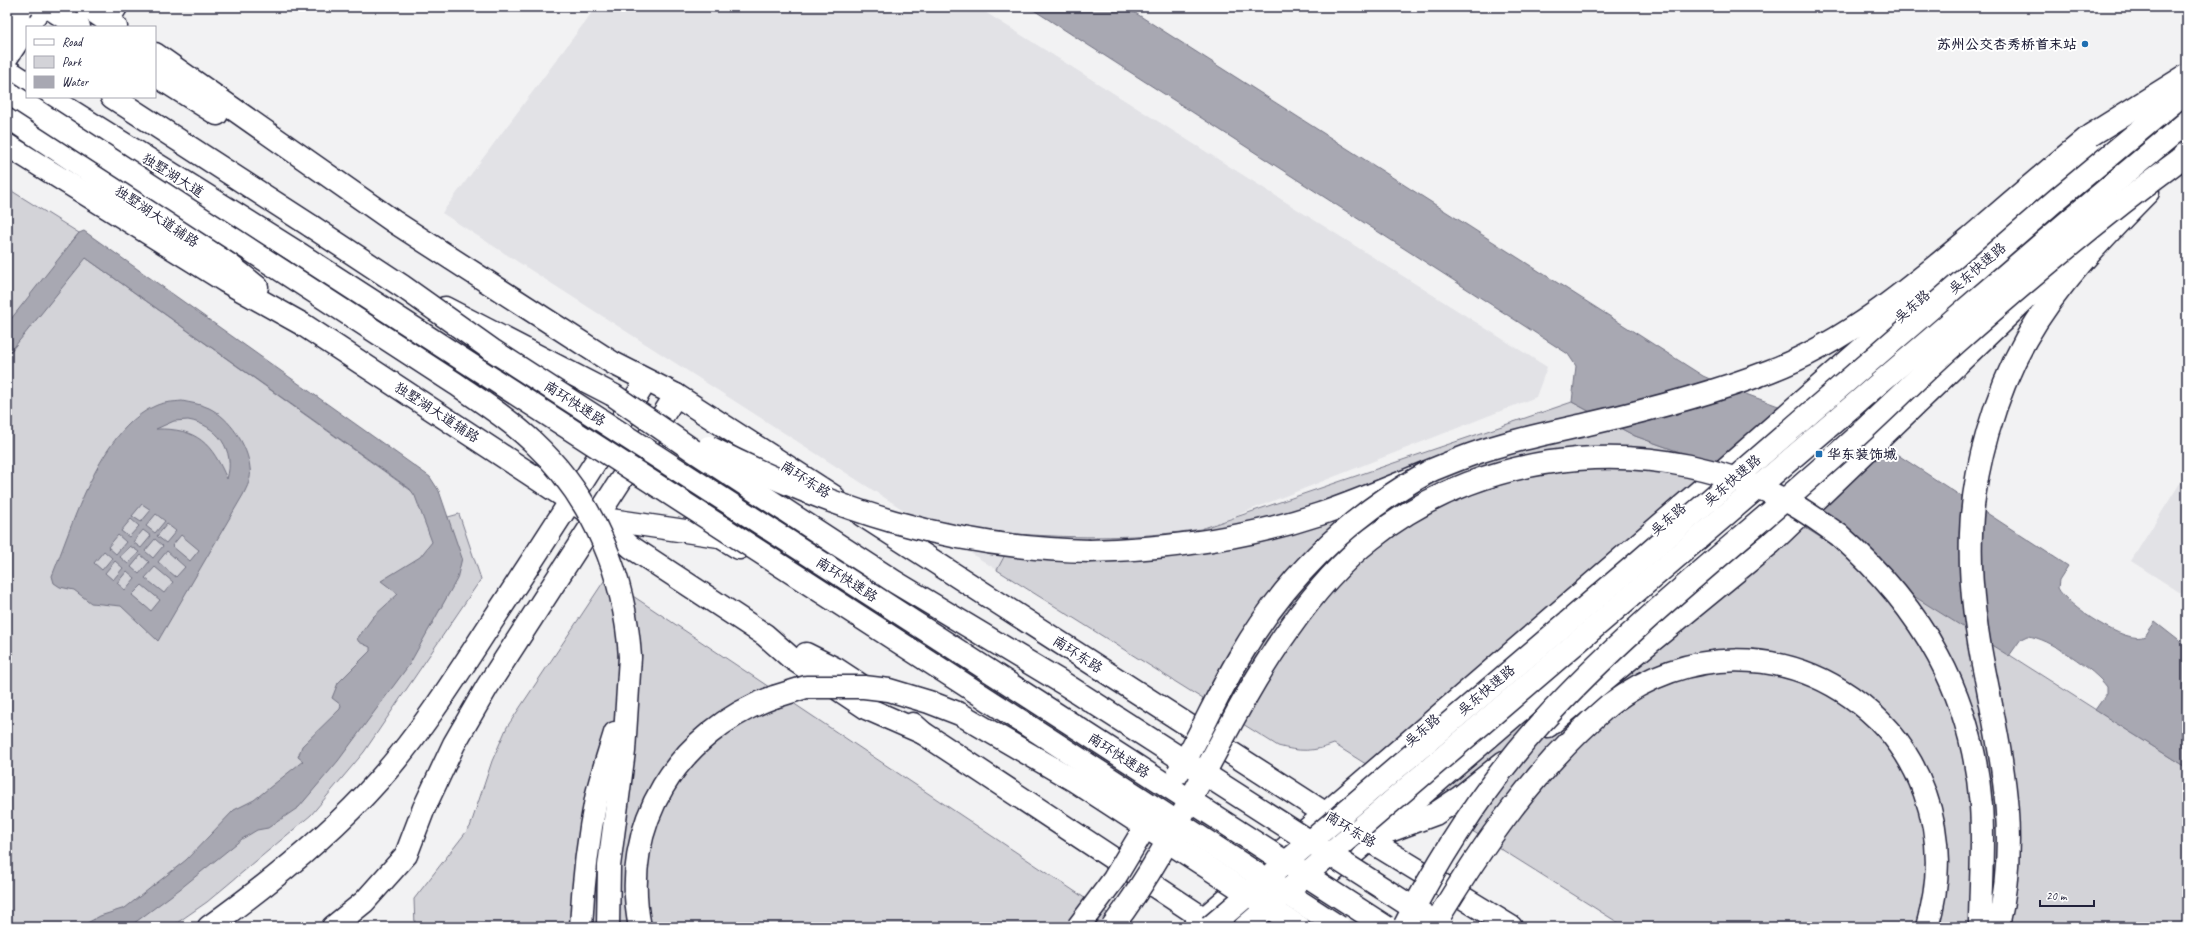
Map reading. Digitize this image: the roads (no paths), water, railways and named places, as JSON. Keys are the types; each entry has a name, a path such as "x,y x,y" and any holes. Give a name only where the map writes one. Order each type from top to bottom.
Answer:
{"main road":[{"path":"23,7 7,30 26,42"},
{"path":"87,7 113,18"},
{"path":"28,26 50,10 77,26"},
{"path":"7,57 26,28"},
{"path":"156,55 392,221"},
{"path":"7,70 26,82"},
{"path":"402,286 774,480 848,508 942,534 1025,548 1090,551 1128,550 1201,543 1251,533 1320,514 1471,454 1526,438 1666,405 1771,371 1848,332 1917,282 2090,135 2187,74"},
{"name":"吴东路","path":"1206,925 1247,881 1716,477 1916,301 2048,192 2187,74"},
{"path":"156,76 392,221 613,363 646,381 572,501 461,669 410,741 378,781 347,813 253,896 209,927"},
{"name":"吴东快速路","path":"1206,925 1278,868 1637,563 2056,200 2187,91"},
{"path":"7,92 456,384 505,418 534,442 561,472 581,499 594,522 611,559 626,617 630,657 630,684 609,866 608,927"},
{"name":"独墅湖大道","path":"51,98 298,253"},
{"name":"南环快速路","path":"114,98 402,286 499,354 1386,927"},
{"name":"独墅湖大道辅路","path":"8,116 231,266 302,324"},
{"name":"吴东快速路","path":"1245,927 2072,218 2187,122"},
{"name":"独墅湖大道辅路","path":"7,145 225,281 302,324 572,501"},
{"path":"1404,927 1450,846 1484,795 1541,723 1583,679 1672,597 1845,447 1956,344 2120,203 2185,150"},
{"path":"1268,927 1293,921 1368,839 1758,507 2081,226 2185,150"},
{"path":"1998,927 2007,879 2009,833 2008,806 1998,734 1981,649 1970,552 1974,497 1984,450 2004,386 2026,340 2039,319 2085,258 2185,150"},
{"path":"1368,839 1434,814 1459,798 1710,595 1777,538 2060,266 2120,203"},
{"name":"南环快速路","path":"298,253 1339,927"},
{"name":"南环东路","path":"646,381 676,395 1326,814 1511,927"},
{"path":"613,395 694,451 894,582 1063,683 1444,927"},
{"path":"333,927 364,902 406,855 424,808 454,744 487,688 676,395"},
{"path":"1112,927 1145,878 1275,649 1303,610 1352,555 1372,538 1415,509 1469,483 1513,469 1539,463 1591,458 1618,458 1670,463 1696,468 1746,484 1793,505 1839,535 1879,572 1907,605 1934,645 1945,667 1963,712 1971,741 1981,808 1980,927"},
{"path":"1078,927 1114,879 1184,762 1238,659 1281,595 1313,559 1354,521 1394,492 1430,471"},
{"path":"572,501 597,518 631,547 765,635 790,657 868,709 923,733 1206,925"},
{"path":"597,518 719,536 1247,881 1293,921"},
{"path":"1432,927 1462,879 1508,812 1554,757 1584,726 1621,696 1660,675 1689,666 1733,660 1762,662 1792,668 1833,685 1869,711 1899,744 1915,770 1924,790 1931,811 1936,841 1936,885 1926,927"},
{"path":"581,927 585,868 597,793 630,684"},
{"path":"640,927 636,887 642,837 653,806 679,763 702,738 743,710 774,697 806,687 837,686 888,690 929,702 960,714 985,727 1075,781 1293,921"}],"water":[{"path":"1029,7 1126,7 1703,376 1735,390 1819,421 1898,455 2068,566 2059,580 2058,588 2072,604 2098,622 2112,630 2136,638 2145,636 2155,622 2187,647 2187,768 2095,710 2107,693 2107,687 2082,664 2058,648 2047,642 2027,636 2021,639 2009,656 1691,456 1635,436 1572,402 1576,366 1568,354"},
{"path":"84,231 430,477 439,491 462,558 457,579 409,665 338,761 299,807 268,828 257,830 242,839 180,889 129,927 80,927 100,916 125,908 186,860 234,810 254,800 303,761 298,757 302,746 340,709 341,705 332,698 338,683 370,651 370,647 359,642 357,639 373,617 398,594 381,581 420,557 432,542 415,496 410,489 86,258 7,356 7,324 79,233"},
{"path":"182,401 206,407 224,418 242,442 249,460 250,475 249,482 243,495 158,641 121,606 91,603 74,590 60,587 54,583 52,576 79,506 91,480 119,435 136,418 155,406","holes":["188,420 208,427 215,433 222,440 229,458 227,479 215,456 202,440 183,431 156,429 174,421","142,504 151,510 141,522 132,516","156,514 165,521 155,533 146,526","131,519 139,526 129,537 121,531","167,524 176,531 166,543 157,536","143,530 151,536 141,548 133,542","118,535 126,542 116,554 108,547","181,535 199,550 190,561 172,546","155,539 163,546 153,558 145,551","130,546 139,552 128,564 120,557","104,551 112,558 102,570 94,563","167,551 185,567 176,577 158,562","141,555 149,562 139,574 131,567","115,561 123,568 113,580 105,573","155,567 173,582 164,593 145,578","127,571 135,578 125,590 117,583","142,585 160,600 151,611 132,595"]}],"place":[{"name":"苏州公交杏秀桥首末站","path":"2085,44"},
{"name":"华东装饰城","path":"1819,454"}]}
